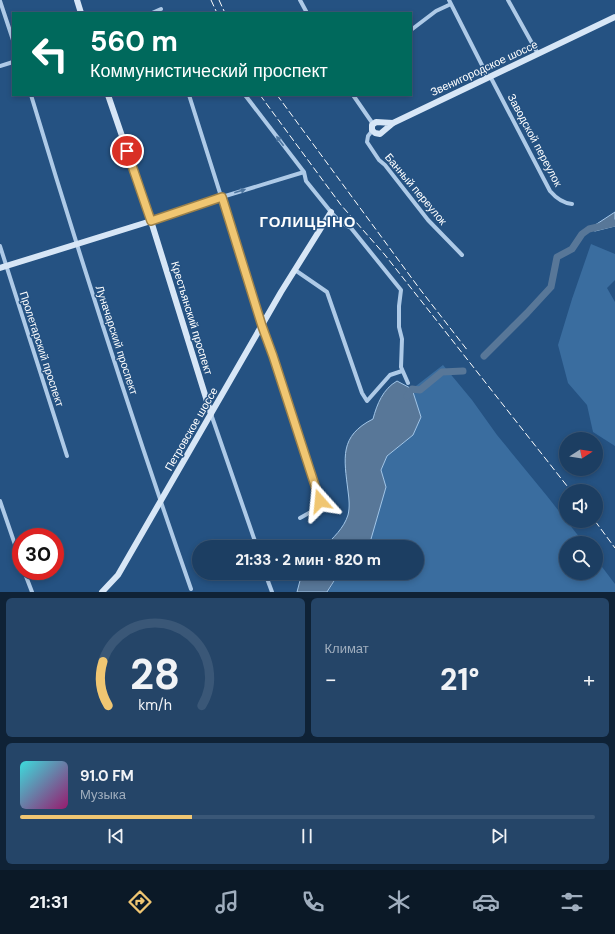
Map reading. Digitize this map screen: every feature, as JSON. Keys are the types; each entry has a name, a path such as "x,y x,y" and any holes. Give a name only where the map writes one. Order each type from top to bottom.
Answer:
{"street":[{"path":"77,0 81,12"},
{"path":"300,0 306,12"},
{"path":"508,0 538,54"},
{"path":"0,2 12,37"},
{"path":"412,29 450,2"},
{"name":"Заводской переулок","path":"450,2 550,191 565,203 572,204"},
{"name":"Звенигородское шоссе","path":"392,123 615,17"},
{"path":"0,66 12,62"},
{"name":"Луначарский проспект","path":"30,96 76,244 160,501 191,589"},
{"name":"Крестьянский проспект","path":"108,96 151,221 211,414 255,540"},
{"path":"189,96 262,326 320,501 318,508 300,518"},
{"path":"246,96 304,172 306,181 330,212 339,221 351,228 401,290 399,327 402,339 402,371 408,384"},
{"path":"354,96 373,124 372,131 378,134 392,123"},
{"path":"373,124 377,122 392,123"},
{"path":"381,122 384,126 383,131"},
{"name":"Банный переулок","path":"372,131 368,136 367,142 379,160 385,165 428,220 462,255"},
{"path":"3,267 304,172"},
{"name":"Петровское шоссе","path":"102,592 118,575 262,326 330,212"},
{"name":"Пролетарский проспект","path":"0,246 3,267 67,456"},
{"path":"295,270 326,292 362,394 367,401 390,375 402,371"},
{"path":"0,502 12,536"},
{"path":"27,580 32,592"},
{"path":"268,580 272,592"}],"shaded area":[{"path":"615,212 615,226 595,231 589,229"},
{"path":"591,244 615,254 615,280 607,288 615,302 615,446 603,438 603,432 593,432 587,405 568,383 558,345"},
{"path":"443,365 559,511 559,528 572,528 578,536 559,536 559,580 603,580 603,568 615,584 615,592 328,592 335,580 424,580 424,540 370,540 386,487 381,470 387,456 413,435 421,417 412,389"},
{"path":"397,381 412,389 421,417 413,435 387,456 381,470 386,487 371,540 330,540 341,528 348,515 349,503 345,458 349,441 354,433 373,419 381,397 392,384"},
{"path":"300,580 335,580 327,592 297,592"}],"waterway":[{"path":"484,356 551,287 557,257 572,249 582,234 589,229 615,223"},
{"path":"407,396 412,389 420,390 442,372 463,371"}],"railway":[{"path":"211,0 217,12"},
{"path":"219,0 225,12"},
{"path":"261,96 341,205 385,255 565,484"},
{"path":"278,96 419,288 468,351"},
{"path":"600,528 615,548"}],"district":[{"name":"ГОЛИЦЫНО","path":"308,222"}],"route":[{"path":"127,151 151,221 222,197 262,326 320,501"}]}
